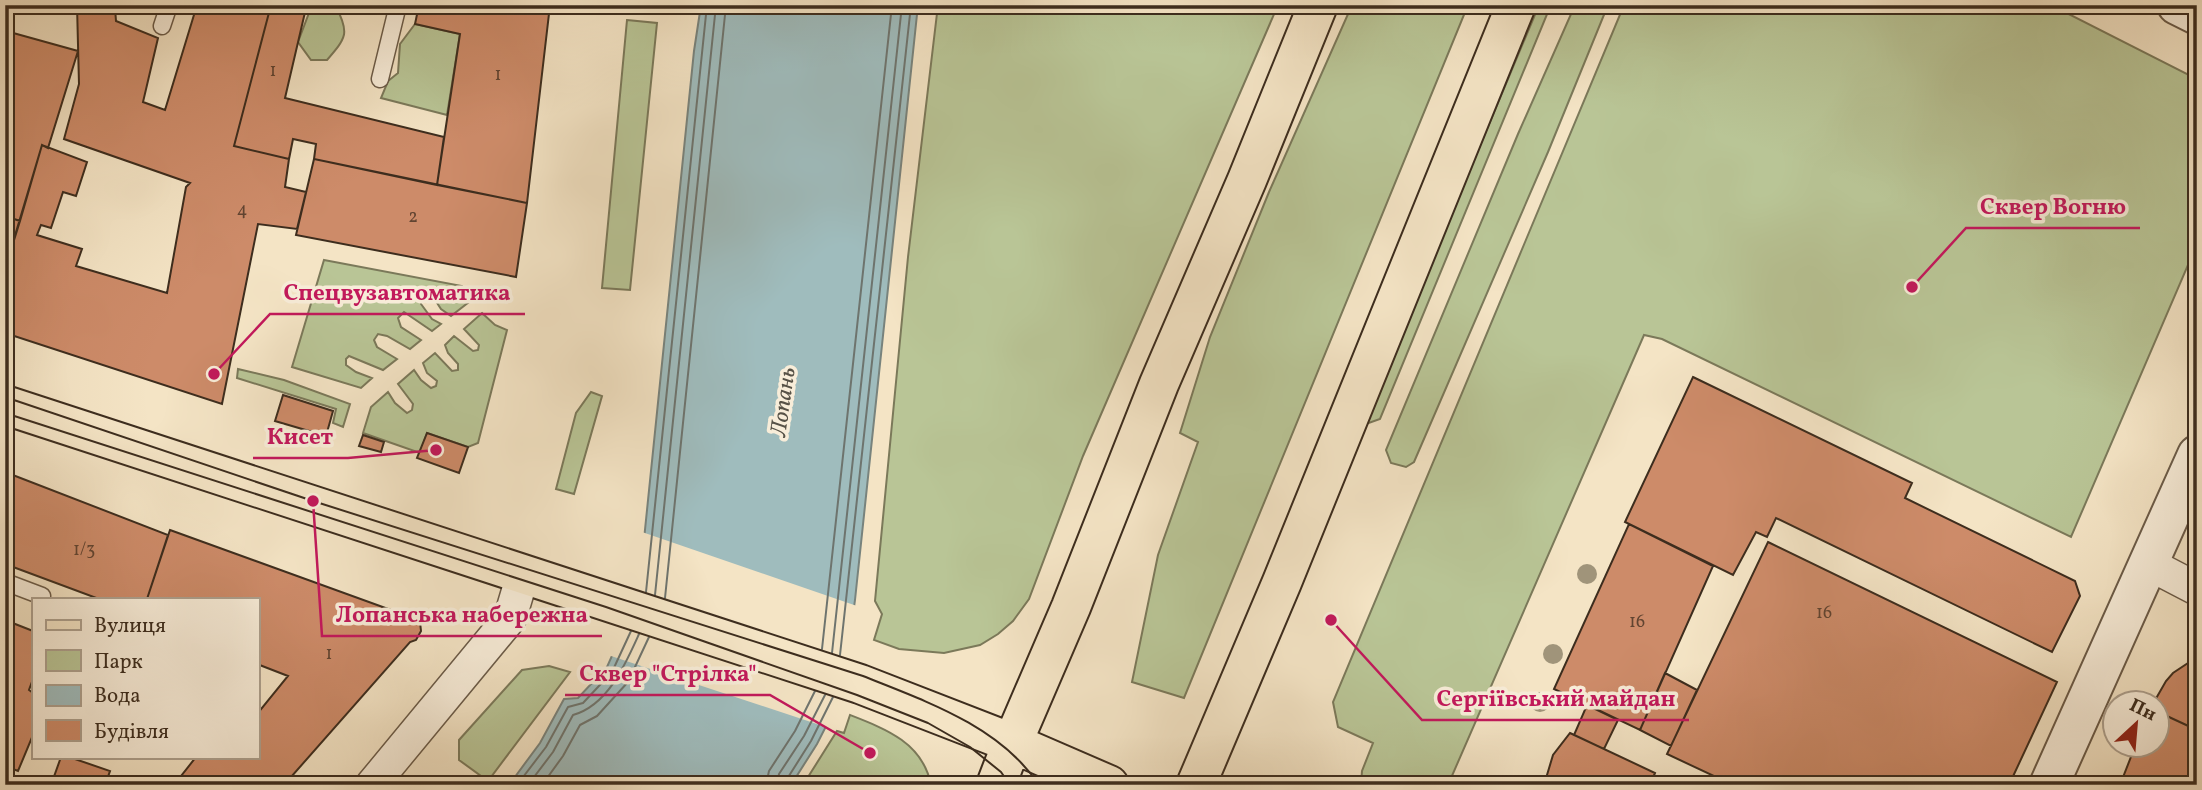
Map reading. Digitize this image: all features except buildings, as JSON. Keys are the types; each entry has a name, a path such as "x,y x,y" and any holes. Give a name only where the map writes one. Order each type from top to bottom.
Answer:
{"main road":[{"path":"996,785 1071,607 1159,384 1247,180 1318,5"},
{"path":"1196,785 1282,582 1516,5"},
{"path":"5,405 860,684 1012,743 1109,785"}],"street":[{"path":"2177,5 2197,15"},
{"path":"2049,785 2197,455"},
{"path":"2147,563 2197,589"},
{"path":"372,785 510,618 523,574"}],"lane":[{"path":"162,26 169,5"},
{"path":"380,79 398,5"},
{"path":"5,582 42,596"}],"green space":[{"path":"312,5 336,7 343,23 342,40 327,60 311,60 298,42"},
{"path":"938,5 1278,5 1083,456 1029,599 1013,621 998,634 980,645 944,653 899,649 874,640 882,614 875,601 908,257"},
{"path":"1352,5 1468,5 1184,698 1132,682 1158,555 1198,442 1180,433 1210,337 1269,192"},
{"path":"1539,5 1550,7 1380,419 1363,425"},
{"path":"1575,5 1608,5 1548,152 1414,462 1406,467 1391,463 1386,450"},
{"path":"1624,5 2051,5 2197,79 2197,244 2071,537 1662,339 1644,335 1448,785 1361,785 1362,771 1373,743 1338,727 1333,702"},
{"path":"627,20 657,23 630,290 602,288"},
{"path":"415,24 460,34 447,115 381,98 388,81 398,73 400,44"},
{"path":"324,260 462,286 469,302 451,316 441,309 432,295 426,296 421,300 421,304 432,319 441,324 432,331 404,312 398,318 401,327 421,340 410,349 378,334 374,340 377,347 397,359 383,370 349,356 346,365 372,378 361,388 292,367"},
{"path":"482,313 495,325 507,330 478,443 468,447 427,433 420,453 363,433 371,407 388,392 395,403 407,413 412,410 413,404 398,384 414,370 431,388 436,386 437,381 427,373 423,363 435,353 452,371 458,370 458,364 445,345 454,336 473,351 478,350 479,345 464,329"},
{"path":"238,369 284,380 350,404 343,427 333,423 336,409 237,378"},
{"path":"591,392 602,396 574,494 556,489 576,413"},
{"path":"549,666 570,672 488,781 459,760 459,740 522,670"},
{"path":"850,715 889,732 911,748 920,758 931,785 803,785 837,731 844,733"}],"water":[{"name":"Лопань","path":"701,5 918,5 855,600 842,695 817,744 791,785 509,785 540,743 564,699 578,698 607,667 638,598 694,51"}],"pier":[{"path":"642,532 857,606 846,696 829,728 608,655 635,597"}],"tram line":[{"path":"5,397 313,501 863,676 936,706 983,731 1023,764 1039,785"},
{"path":"5,413 606,607 857,695 928,723 970,747 1001,772 1010,785"}],"place":[{"name":"Сквер Вогню","path":"1912,287"},
{"name":"Спецвузавтоматика","path":"214,374"},
{"name":"Кисет","path":"436,450"},
{"name":"Лопанська набережна","path":"313,501"},
{"name":"Сергіївський майдан","path":"1331,620"},
{"name":"Сквер \"Стрілка\"","path":"870,753"}]}
